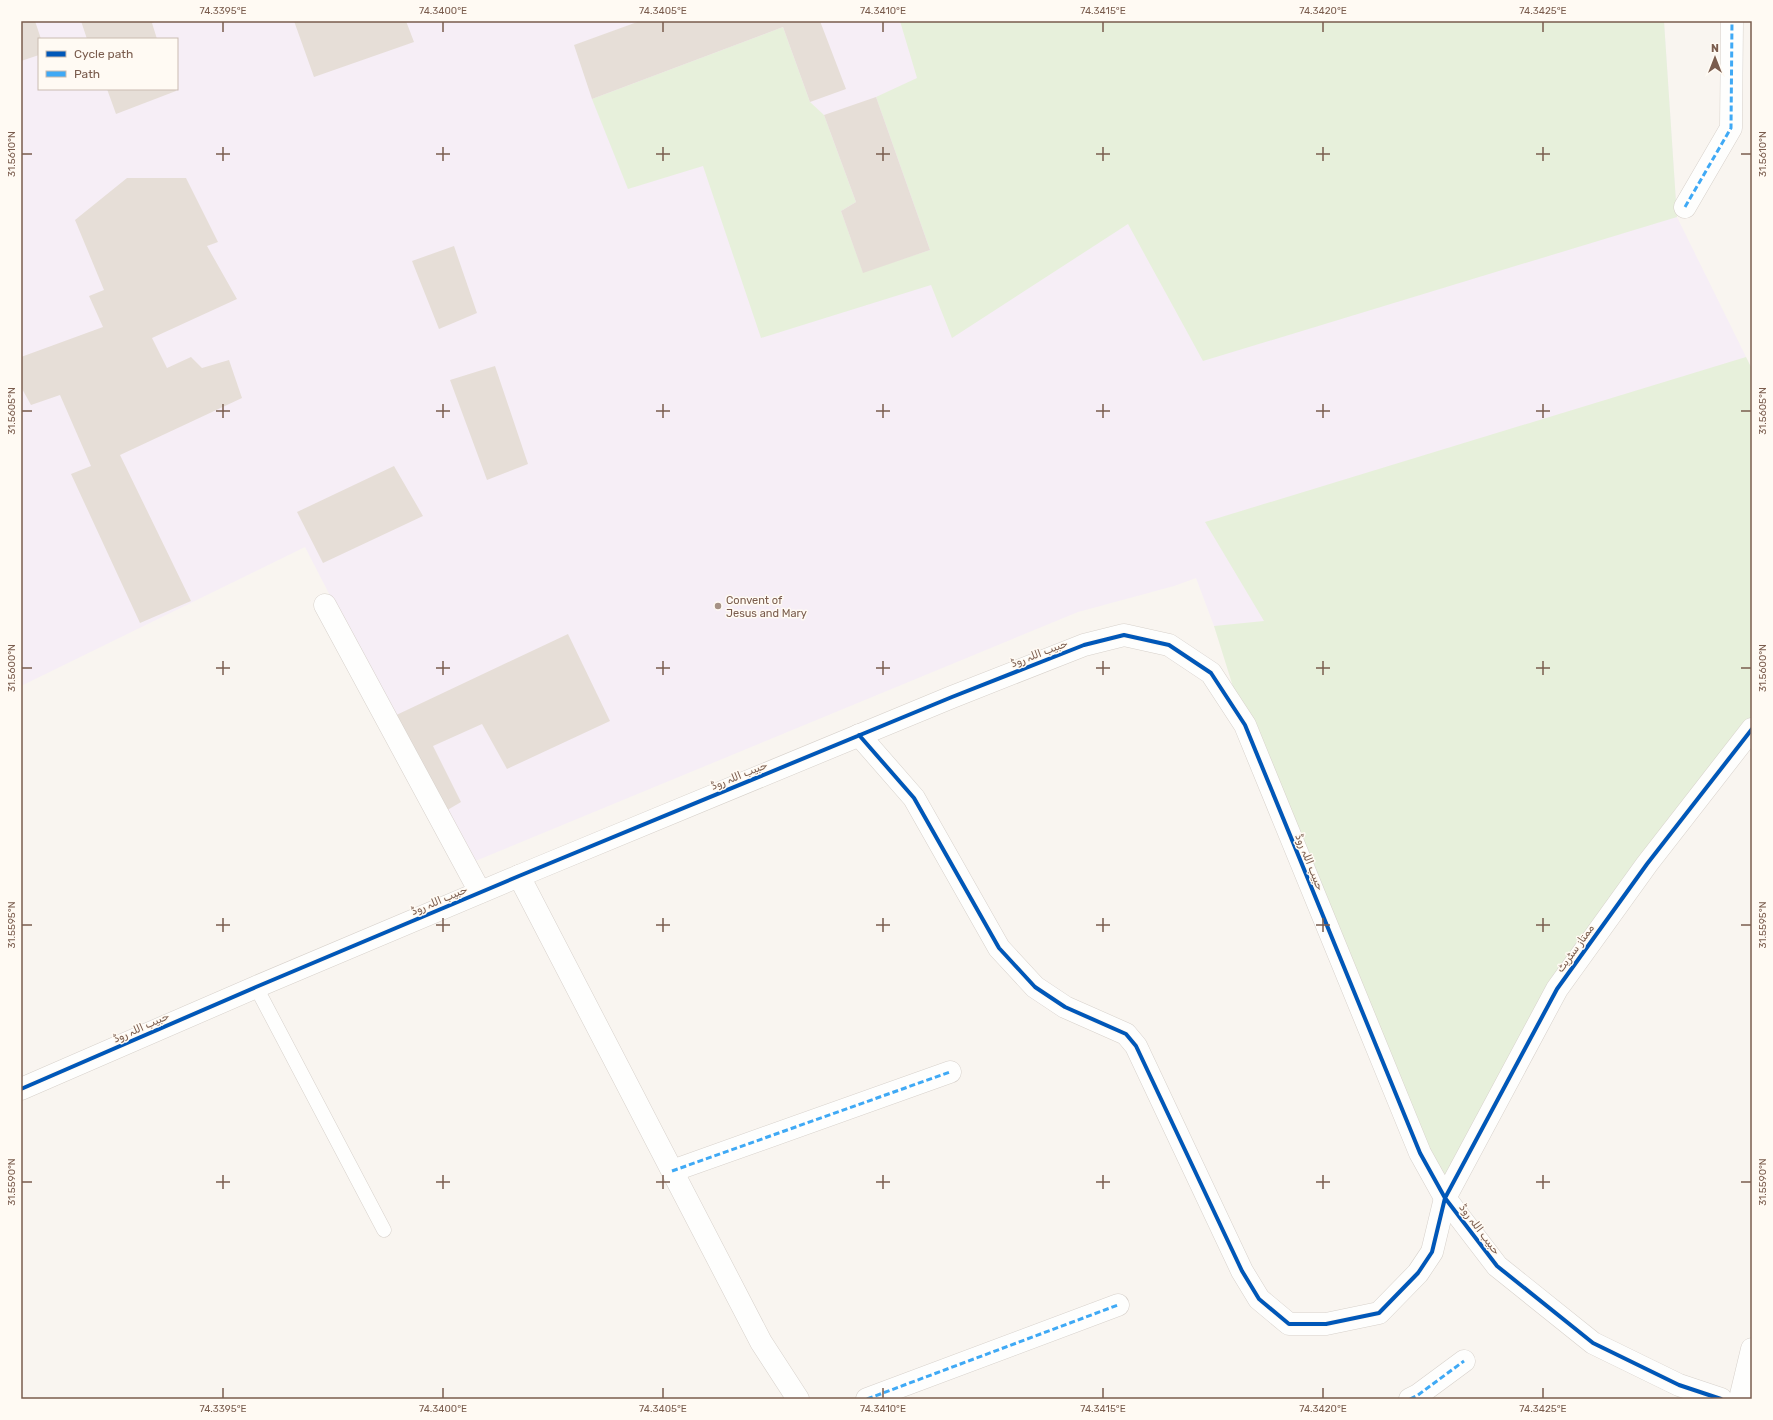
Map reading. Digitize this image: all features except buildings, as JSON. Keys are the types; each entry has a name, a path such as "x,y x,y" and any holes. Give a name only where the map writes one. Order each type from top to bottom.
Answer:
{"street":[{"path":"1685,207 1731,128 1732,21"},
{"path":"326,605 480,892"},
{"name":"حبیب اللہ روڈ","path":"21,1089 480,892 859,735 1084,645 1124,635 1169,645 1211,673 1245,725 1420,1153 1445,1198 1497,1266 1594,1343 1679,1385 1721,1399"},
{"name":"ممتاز سٹریٹ","path":"859,735 914,798 999,948 1035,987 1065,1007 1126,1034 1136,1046 1242,1271 1259,1299 1289,1324 1326,1324 1379,1313 1418,1273 1432,1252 1445,1198 1556,989 1647,864 1752,729"},
{"path":"519,876 761,1342 798,1399"},
{"path":"672,1171 950,1072"},
{"path":"867,1399 1118,1305"},
{"path":"1740,1399 1752,1349"},
{"path":"1410,1399 1418,1395 1464,1361"}],"lane":[{"path":"256,987 384,1230"}],"shaded area":[{"name":"Convent of Jesus and Mary","path":"21,21 1664,21 1677,217 1752,369 1752,734 1557,989 1445,1198 1196,578 1174,586 1078,612 468,864 305,547 21,686"}],"green space":[{"path":"900,21 1664,21 1677,217 1203,361 1128,224 952,338 931,285 761,338 703,166 628,189 592,99 783,27 810,102 824,115 856,202 841,211 863,272 930,250 876,97 917,78"},
{"path":"1746,357 1752,369 1752,734 1557,989 1445,1198 1245,725 1214,626 1264,621 1205,522"}],"marked path":[{"path":"1685,207 1731,128 1732,21"},
{"path":"672,1171 950,1072"},
{"path":"867,1399 1118,1305"},
{"path":"1410,1399 1418,1395 1464,1361"}],"cycle path":[{"path":"21,1089 256,987 519,876 952,697 1084,645 1124,635 1169,645 1211,673 1245,725 1420,1153 1445,1198 1497,1266 1593,1343 1679,1385 1721,1399"},
{"path":"859,735 914,798 999,948 1035,987 1065,1007 1126,1034 1136,1046 1242,1271 1259,1299 1289,1324 1326,1324 1379,1313 1418,1273 1432,1252 1445,1198 1557,989 1647,864 1752,729"}],"place":[{"name":"Convent of Jesus and Mary","path":"718,606"}]}
